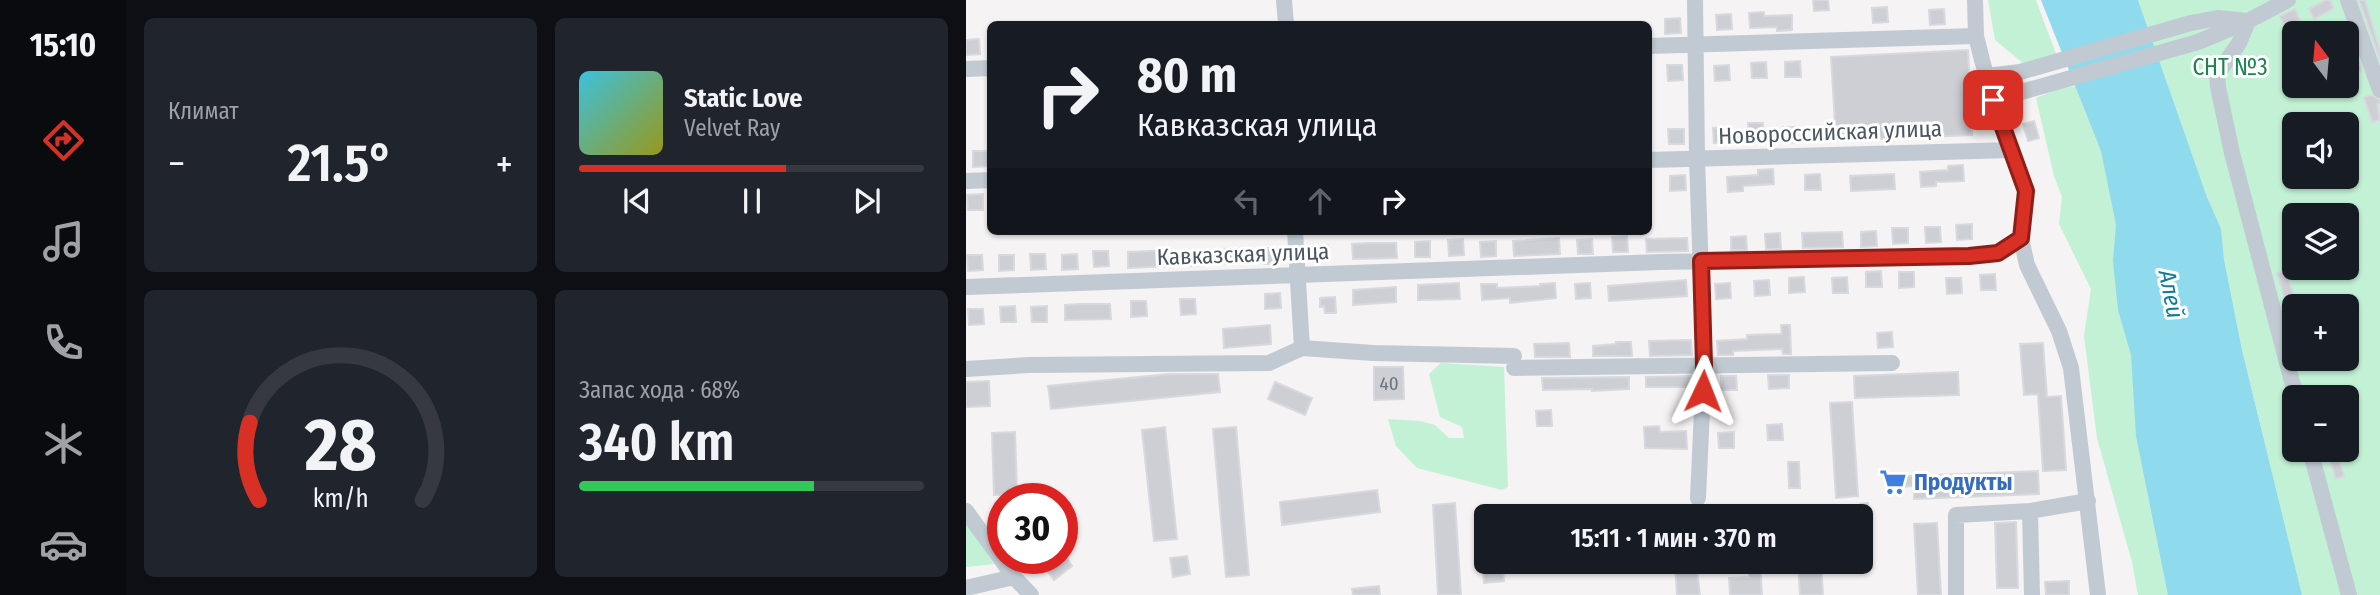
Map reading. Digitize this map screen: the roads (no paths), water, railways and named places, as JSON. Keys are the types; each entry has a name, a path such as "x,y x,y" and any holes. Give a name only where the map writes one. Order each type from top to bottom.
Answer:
{"street":[{"path":"1284,0 1286,21"},
{"path":"1695,0 1704,365 1698,498"},
{"path":"1975,0 1976,36 1993,100 2026,191 2021,238 2027,265 2059,331 2071,368 2098,595"},
{"path":"1993,100 2196,43 2288,0"},
{"path":"2348,0 2380,90"},
{"path":"1987,76 2020,72 2191,23 2218,18 2248,21"},
{"path":"2248,21 2239,43 2217,75 2218,87 2232,153 2294,385"},
{"path":"1652,46 1976,36"},
{"path":"966,69 987,68"},
{"name":"Новороссийская улица","path":"1652,160 2012,150"},
{"path":"966,181 987,180"},
{"path":"1295,235 1302,348"},
{"name":"Кавказская улица","path":"966,287 1701,261 1979,255 1998,253 2021,238"},
{"path":"966,369 1029,365 1269,363 1302,348 1514,362 1704,365 1892,363"},
{"path":"2313,462 2349,595"},
{"path":"1956,595 1955,515 2030,511 2088,501"},
{"path":"966,511 1014,577 1031,595"},
{"path":"2030,511 2032,595"},
{"path":"966,588 1014,577"}],"water":[{"name":"Алей","path":"2041,0 2138,0 2207,197 2221,229 2224,259 2242,350 2302,595 2168,595 2136,436 2131,355 2118,310 2113,261 2116,225 2101,151"}],"place":[{"name":"Продукты","path":"1893,482"}],"park label":[{"name":"СНТ №3","path":"2230,67"}]}
